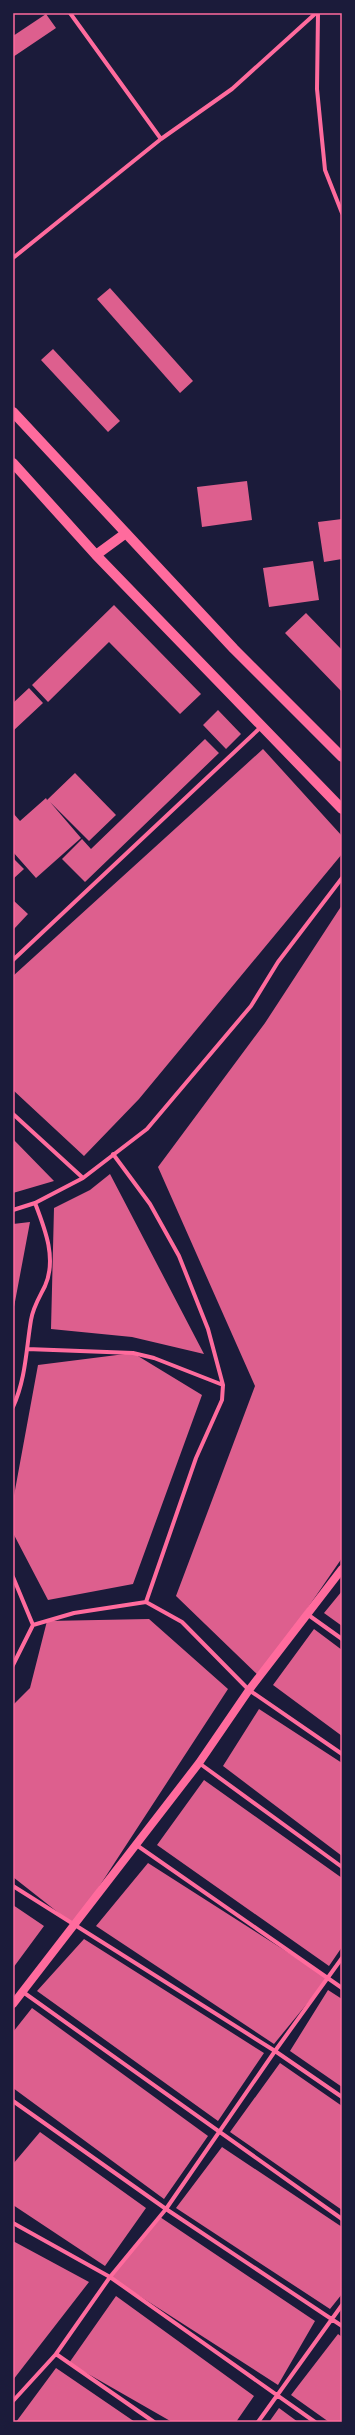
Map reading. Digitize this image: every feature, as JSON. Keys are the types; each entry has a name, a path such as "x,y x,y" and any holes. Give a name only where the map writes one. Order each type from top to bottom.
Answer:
{"main road":[{"path":"13,412 234,649 342,757"},
{"path":"13,463 96,555 342,809"},
{"path":"96,555 126,533"},
{"path":"13,2004 198,1763 249,1690 342,1569"}],"street":[{"path":"70,13 161,139"},
{"path":"13,258 161,139 232,89 317,13"},
{"path":"317,13 317,89 325,170 342,214"},
{"path":"13,960 262,727"},
{"path":"13,1210 35,1203 83,1178 147,1129 241,1018 278,962 342,878"},
{"path":"13,1114 83,1178"},
{"path":"114,1154 150,1204 179,1256 208,1329 223,1385 222,1400 196,1458 146,1602"},
{"path":"13,1406 20,1391 25,1370 31,1318 44,1286 49,1267 48,1236 35,1203"},
{"path":"27,1349 133,1353 154,1358 223,1385"},
{"path":"13,1577 33,1624"},
{"path":"13,1665 33,1624 74,1613 146,1602 182,1622 249,1690 342,1754"},
{"path":"307,1614 342,1639"},
{"path":"198,1763 342,1867"},
{"path":"135,1844 342,1988"},
{"path":"13,1886 275,2050 342,2097"},
{"path":"13,2401 56,2354 110,2277 166,2209 275,2050 342,1958"},
{"path":"23,1992 342,2219"},
{"path":"13,2101 166,2209 332,2317 342,2326"},
{"path":"13,2223 110,2277 315,2422"},
{"path":"258,2422 342,2305"},
{"path":"56,2354 154,2422"}],"building":[{"path":"46,14 56,28 13,57 13,36"},
{"path":"110,288 193,381 180,393 97,299"},
{"path":"53,349 120,421 108,432 41,360"},
{"path":"247,481 252,520 202,527 197,487"},
{"path":"342,519 342,559 324,562 318,522"},
{"path":"313,561 319,600 269,607 263,568"},
{"path":"114,605 201,694 180,714 109,642 48,702 32,685"},
{"path":"306,613 342,650 342,692 285,633"},
{"path":"29,688 43,703 13,731 13,703"},
{"path":"218,710 241,734 226,749 203,725"},
{"path":"205,739 219,753 85,882 62,859 82,839 91,849"},
{"path":"263,749 342,836 342,854 139,1099 84,1156 13,1090 13,976"},
{"path":"75,773 116,815 89,841 50,802 81,838 36,878 13,852 13,813 20,821 46,798 47,800"},
{"path":"13,858 24,869 13,879"},
{"path":"13,900 28,914 13,930"},
{"path":"342,905 342,1558 260,1677 176,1596 255,1386 158,1167 265,1023"},
{"path":"13,1139 54,1181 13,1193"},
{"path":"110,1174 204,1354 132,1337 51,1329 54,1208 90,1190"},
{"path":"30,1222 14,1307 13,1307 13,1224"},
{"path":"133,1353 202,1395 133,1584 48,1600 13,1533 13,1501 38,1365"},
{"path":"342,1591 342,1626 324,1613"},
{"path":"149,1619 228,1689 74,1925 13,1877 13,1705 30,1688 47,1621"},
{"path":"314,1629 342,1650 342,1736 273,1685"},
{"path":"259,1709 342,1763 342,1856 223,1766"},
{"path":"204,1780 342,1878 342,1947 329,1966 157,1845"},
{"path":"148,1863 328,1978 274,2044 96,1926"},
{"path":"13,1905 44,1926 13,1968"},
{"path":"84,1939 264,2053 218,2121 37,1991"},
{"path":"328,1990 342,1999 342,2087 290,2051"},
{"path":"32,2008 208,2136 164,2199 13,2088 13,2032"},
{"path":"280,2063 342,2106 342,2210 230,2132"},
{"path":"40,2132 146,2208 105,2266 13,2205 13,2164"},
{"path":"222,2147 342,2227 342,2294 330,2309 176,2208"},
{"path":"160,2217 315,2321 278,2385 110,2277"},
{"path":"13,2241 89,2282 13,2380"},
{"path":"116,2296 254,2396 236,2422 172,2422 69,2363"},
{"path":"338,2334 342,2337 342,2422 329,2422 291,2395"},
{"path":"56,2368 135,2422 16,2422"},
{"path":"279,2408 298,2422 269,2422"}]}
